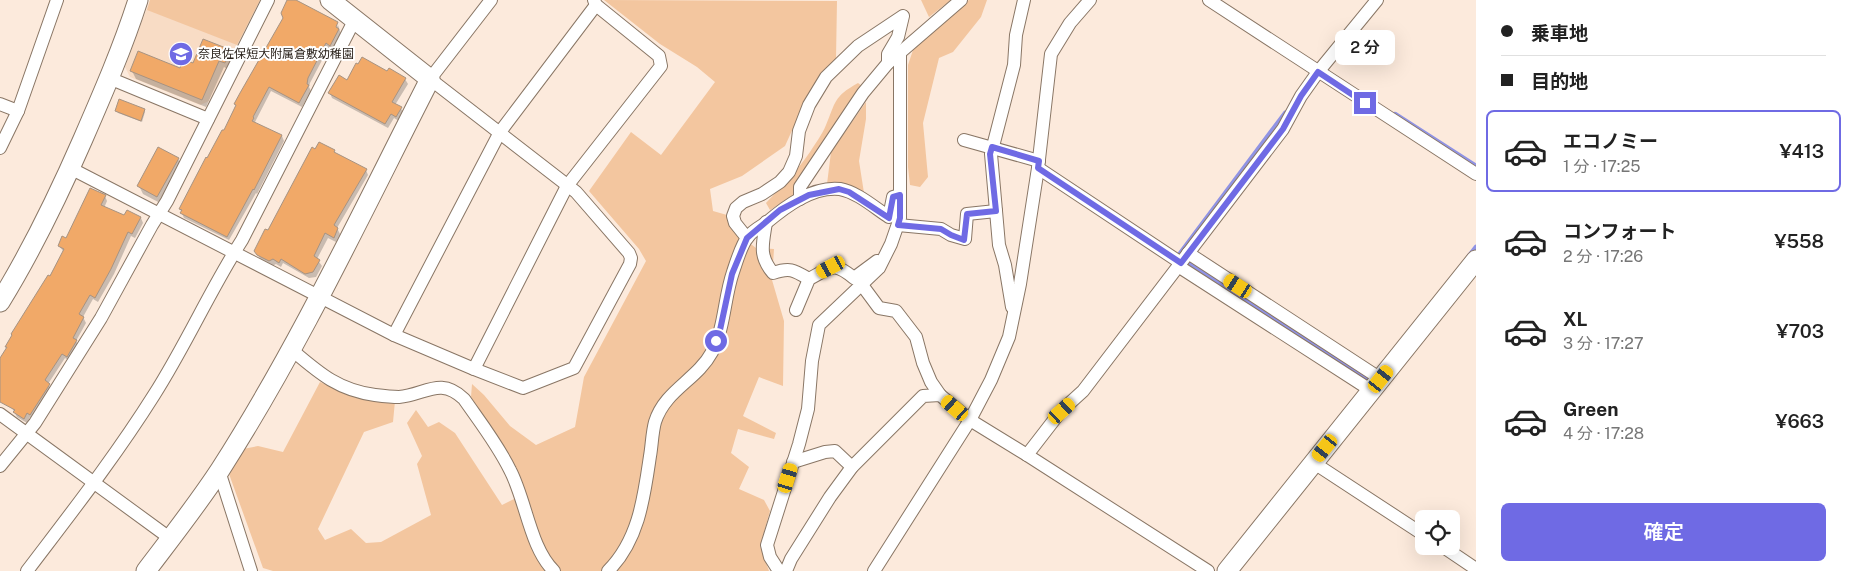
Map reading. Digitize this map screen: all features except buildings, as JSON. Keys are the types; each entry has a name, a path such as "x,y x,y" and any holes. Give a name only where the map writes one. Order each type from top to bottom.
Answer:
{"street":[{"path":"0,148 18,111 57,0"},
{"path":"0,302 47,218 70,168 109,78 138,0"},
{"path":"0,466 35,423 101,318 167,201 268,0"},
{"path":"70,168 394,335 474,369 523,388 574,368 630,264 631,258 629,253 576,192 330,0"},
{"path":"146,571 219,471 292,350 430,79 491,0"},
{"path":"800,199 800,187 812,167 863,94 888,63 961,0"},
{"path":"1014,315 1005,265 999,245 990,154 1014,65 1016,35 1024,0"},
{"path":"874,571 970,420 991,380 1009,336 1020,284 1039,165 1051,54 1070,23 1090,0"},
{"path":"1209,0 1476,174"},
{"path":"1028,455 1062,411 1083,391 1283,129 1301,96 1318,72 1377,0"},
{"path":"394,335 500,132 595,3 659,56 661,66 568,186 474,369"},
{"path":"747,238 735,223 733,216 736,208 743,202 762,194 774,186 789,172 796,156 799,131 809,105 826,77 858,46 903,16 898,37 888,54 888,63"},
{"path":"27,571 122,445 183,347 242,240 354,19"},
{"path":"779,571 770,557 767,545 808,409 812,361 819,326 879,268 887,253 900,218 900,52"},
{"path":"109,78 208,119"},
{"path":"0,104 18,111"},
{"path":"964,140 992,147 1039,165 1371,382"},
{"path":"608,571 624,551 635,531 644,497 655,424 660,410 667,399 702,366 712,352 720,330 732,274 747,238 780,210 809,195 839,189 849,192 889,218 893,197 900,195"},
{"path":"898,225 941,229 964,240 967,214 996,211"},
{"path":"766,222 762,256 765,264 773,273 784,269 795,270 809,279"},
{"path":"796,310 809,279 831,267 841,268 854,278 887,253"},
{"path":"1226,571 1314,463 1371,382 1476,260"},
{"path":"862,285 879,308 896,311 916,337 923,363 931,382 940,395 970,420 1028,455 1208,571"},
{"path":"292,350 323,376 350,389 375,395 399,397 438,387 450,389 458,393 496,444 511,471 541,555 546,564 554,571"},
{"path":"786,571 791,559 830,496 852,467 923,396 940,395"},
{"path":"0,414 170,539"},
{"path":"793,462 825,452 835,451 852,467"},
{"path":"1314,463 1415,529"},
{"path":"219,471 251,571"},
{"path":"1455,555 1476,569"}],"shaded area":[{"name":"奈良佐保短大附属倉敷幼稚園","path":"150,0 260,0 209,101 200,105 130,77 125,67"},
{"path":"150,0 260,0 237,45 147,10"},
{"path":"604,0 837,1 836,59 804,104 785,146 742,176 710,189 713,211 727,215 743,238 756,248 774,249 772,280 784,321 783,386 759,377 743,416 776,433 774,439 738,429 731,453 749,467 739,489 764,500 770,511 760,546 769,571 273,571 263,568 229,474 243,449 258,446 283,452 320,382 346,393 395,401 393,422 364,432 318,529 325,540 351,529 366,543 381,542 431,515 417,464 422,456 407,423 416,410 428,427 439,422 455,433 502,505 524,494 501,446 471,397 472,384 484,395 510,426 536,445 575,427 584,377 646,261 639,249 589,191 631,132 661,155 715,82 697,67 660,44"},
{"path":"921,0 951,0 929,17"},
{"path":"969,0 987,0 981,17 953,52 939,58 923,123 928,177 920,187 910,185 908,167 908,65 914,47"},
{"path":"858,83 862,86 794,195 770,210 766,203 810,152 824,129 836,101 844,92"},
{"path":"866,102 866,119 859,161 864,193 827,184 831,152"}],"waterway":[{"path":"1178,256 1285,113"},
{"path":"1395,114 1476,166"},
{"path":"1469,256 1476,247"},
{"path":"1184,260 1369,381"}],"place":[{"name":"奈良佐保短大附属倉敷幼稚園","path":"181,54"}],"route":[{"path":"716,341 732,274 747,238 780,210 809,195 839,189 863,200 889,218 893,197 900,195 900,218 898,225 941,229 964,240 967,214 996,211 990,154 992,147 1039,161 1038,168 1181,263 1283,129 1301,96 1318,72 1365,103"}]}
